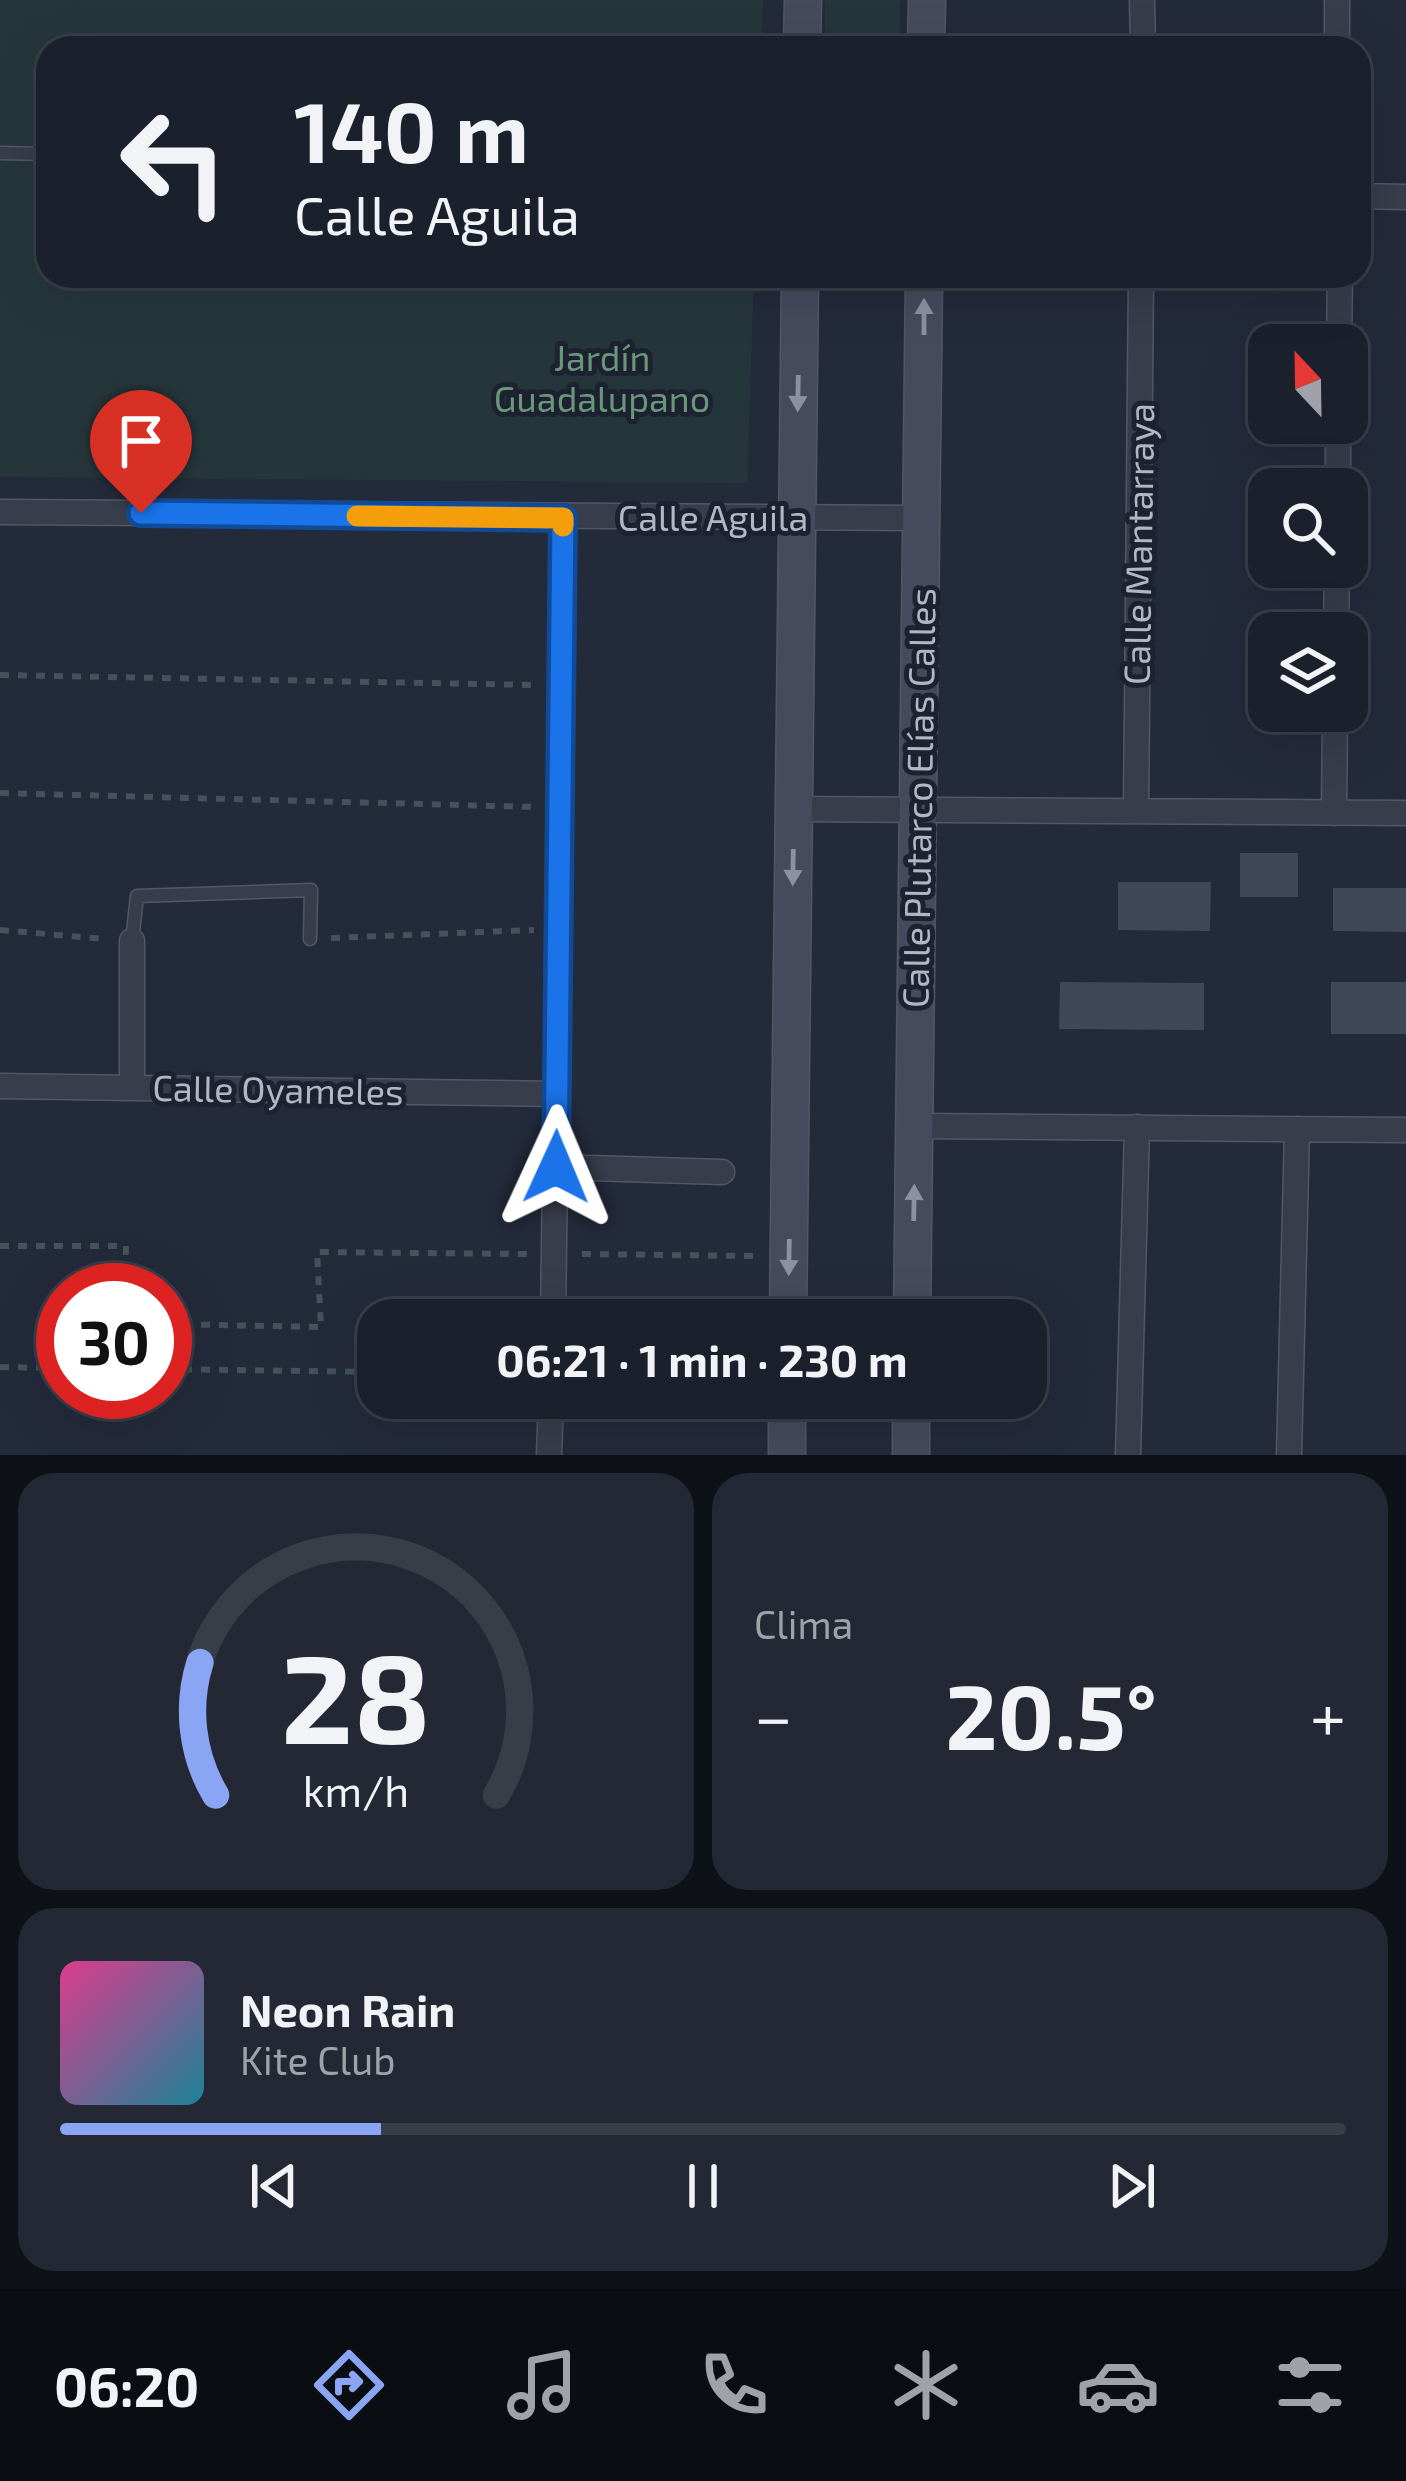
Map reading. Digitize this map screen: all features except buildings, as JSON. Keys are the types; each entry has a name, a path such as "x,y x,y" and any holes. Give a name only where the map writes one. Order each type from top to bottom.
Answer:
{"main road":[{"path":"802,0 802,36"},
{"path":"926,36 927,0"},
{"path":"788,1299 800,288"},
{"name":"Calle Plutarco Elías Calles","path":"912,1299 924,288"},
{"path":"787,1455 788,1419"},
{"path":"911,1419 911,1455"}],"street":[{"path":"1142,0 1143,36"},
{"path":"1337,0 1337,36"},
{"path":"1371,196 1406,197"},
{"name":"Calle Mantarraya","path":"1136,811 1141,288"},
{"path":"1339,324 1340,288"},
{"name":"Calle Aguila","path":"0,512 922,518"},
{"path":"554,1299 563,518"},
{"path":"1334,813 1335,732"},
{"path":"794,809 1406,813"},
{"path":"132,941 132,1088"},
{"name":"Calle Oyameles","path":"0,1086 556,1094"},
{"path":"914,1126 1406,1130"},
{"path":"1128,1455 1137,1127"},
{"path":"1288,1455 1297,1129"},
{"path":"556,1167 722,1172"},
{"path":"549,1455 550,1419"}],"lane":[{"path":"0,153 36,154"},
{"path":"132,941 137,896 310,890 310,939"}],"path":[{"path":"0,675 560,685"},
{"path":"0,793 558,808"},
{"path":"310,939 557,929"},
{"path":"0,930 132,941"},
{"path":"0,1246 126,1246 126,1263"},
{"path":"192,1325 321,1327 317,1252 789,1257"},
{"path":"0,1367 36,1368"},
{"path":"192,1369 357,1372"}],"green space":[{"name":"Jardín Guadalupano","path":"0,0 763,0 762,36 36,36 36,288 754,288 747,483 0,477"},
{"path":"825,0 900,0 900,36 825,36"}],"slow traffic":[{"path":"357,516 563,518 563,526"}],"route":[{"path":"141,513 563,518 556,1167"}]}
